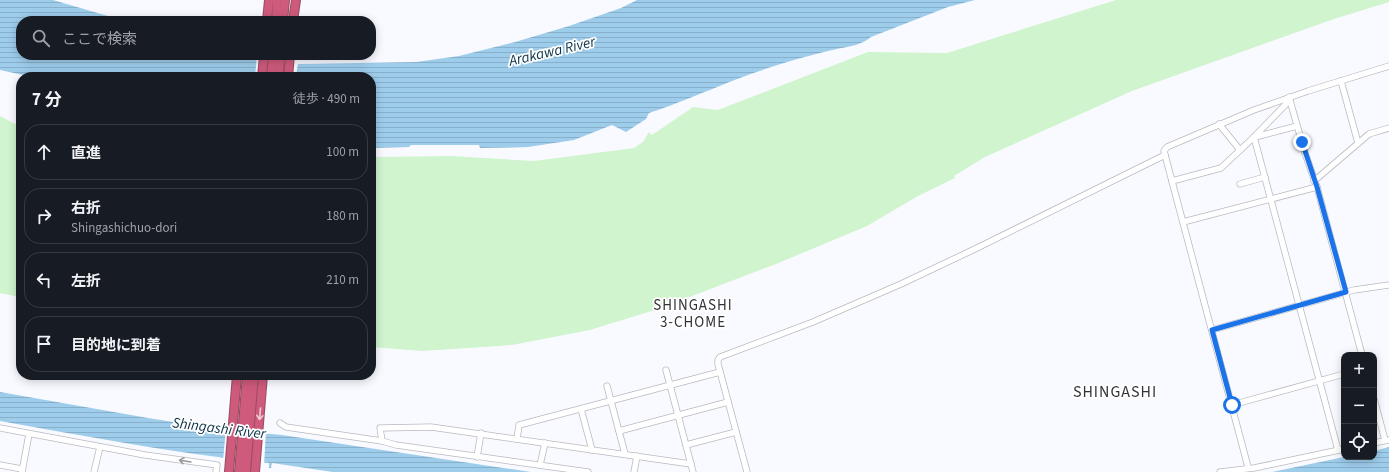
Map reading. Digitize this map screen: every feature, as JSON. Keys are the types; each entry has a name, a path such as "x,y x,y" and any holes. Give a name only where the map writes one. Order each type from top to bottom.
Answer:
{"highway":[{"path":"267,16 269,0"},
{"path":"276,16 278,0"},
{"path":"283,16 285,0"},
{"path":"294,16 295,2"},
{"path":"262,72 264,60"},
{"path":"271,72 273,60"},
{"path":"279,72 280,60"},
{"path":"288,72 290,60"},
{"path":"229,472 237,380"},
{"path":"239,472 247,380"},
{"path":"246,472 254,380"},
{"path":"255,472 263,380"}],"street":[{"path":"1248,468 1164,151 1167,147 1219,124 1289,97 1389,66"},
{"path":"1341,81 1358,143"},
{"path":"1289,97 1304,153 1317,187 1361,352"},
{"path":"1172,181 1221,168 1254,137 1287,102 1289,97"},
{"path":"1219,124 1240,150"},
{"path":"1254,137 1297,126"},
{"path":"1314,181 1371,133 1389,128"},
{"path":"1254,137 1266,177 1338,450"},
{"path":"747,472 720,372 718,362 721,356 813,322 901,284 1165,156"},
{"path":"1240,184 1266,177"},
{"path":"1183,222 1317,187"},
{"path":"1212,330 1346,292 1389,284"},
{"path":"666,370 693,472"},
{"path":"517,439 519,425 720,372"},
{"path":"1232,405 1341,375"},
{"path":"607,386 625,454"},
{"path":"619,431 728,402"},
{"path":"1377,408 1387,440 1377,442"},
{"path":"581,409 592,450"},
{"path":"280,423 286,427 382,441 396,445 588,472"},
{"path":"382,441 380,428 431,426 691,464"},
{"path":"0,428 100,447 217,465 216,472"},
{"path":"686,445 736,432"},
{"path":"477,457 480,433"},
{"path":"0,465 22,471 29,434"},
{"path":"540,466 545,443"},
{"path":"94,472 100,447"},
{"path":"1220,472 1254,468 1341,450"},
{"path":"634,472 637,456"}],"green space":[{"path":"1116,0 1389,0 1389,2 1331,20 1132,91 985,157 954,176 955,178 918,196 867,226 776,264 658,309 590,330 512,345 422,351 376,347 376,157 451,156 534,161 634,148 643,142 649,132 652,135 693,107 718,110 868,52 947,53"},
{"path":"0,116 16,124 16,296 0,293"}],"water":[{"name":"Arakawa River","path":"0,0 53,0 108,16 16,16 16,60 277,60 300,64 416,62 459,56 515,42 569,26 621,8 637,0 975,0 948,7 871,37 856,45 828,51 755,72 649,113 646,119 626,132 612,125 574,140 528,147 480,148 479,145 411,145 409,147 376,148 376,72 16,72 16,74 0,70"},
{"path":"0,392 224,430 282,435 531,472 333,472 272,463 271,468 269,468 269,463 168,450 0,421"},
{"path":"1389,447 1389,472 1272,472 1341,458 1341,460 1377,460 1377,450"}],"pier":[{"path":"257,60 286,60 298,62 297,72 255,72"},
{"path":"226,428 266,432 264,465 223,461"}],"district":[{"name":"SHINGASHI 3-CHOME","path":"693,314"},
{"name":"SHINGASHI","path":"1115,391"}],"route":[{"path":"1232,405 1212,330 1295,308 1346,292 1317,187 1304,153 1302,142"}],"water label":[{"name":"Shingashi River","path":"219,428"}]}
